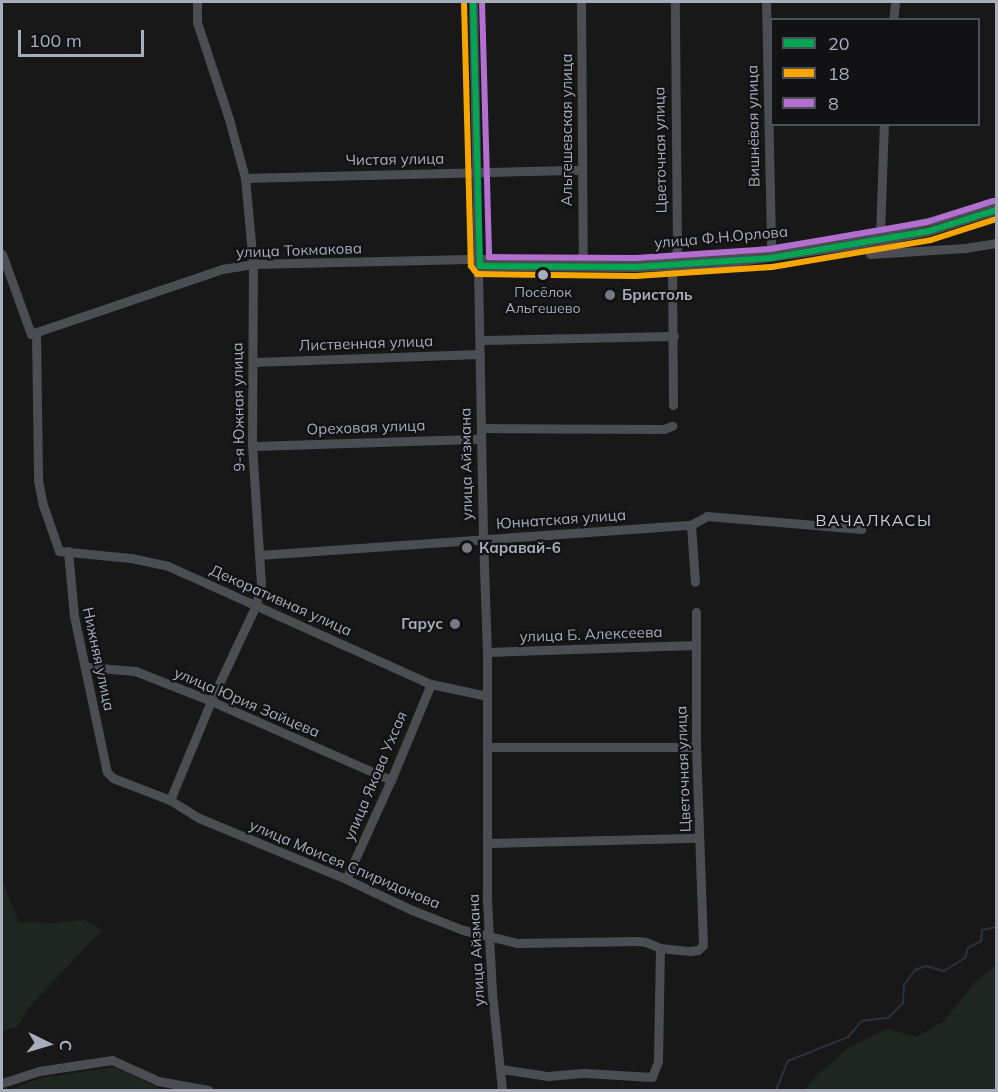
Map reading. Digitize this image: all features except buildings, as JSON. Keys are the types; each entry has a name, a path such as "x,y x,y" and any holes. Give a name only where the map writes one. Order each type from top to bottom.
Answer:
{"street":[{"name":"9-я Южная улица","path":"170,800 211,701 256,605 261,584 252,446 250,299 253,264 245,178 229,119 197,22 196,2"},
{"name":"улица Айзмана","path":"473,2 477,172 476,262 487,652 489,934 492,993 502,1090"},
{"name":"Альгешевская улица","path":"581,2 583,259"},
{"name":"Цветочная улица","path":"674,405 675,2"},
{"name":"Вишнёвая улица","path":"766,2 771,250"},
{"path":"893,18 895,4"},
{"path":"880,236 884,126"},
{"name":"Чистая улица","path":"245,178 582,170"},
{"name":"улица Ф.Н.Орлова","path":"476,262 674,262 771,258 880,236 996,201"},
{"name":"улица Ф.Н.Орлова","path":"880,236 929,231 996,210"},
{"name":"улица Ф.Н.Орлова","path":"476,262 583,259 674,262 868,239"},
{"path":"870,254 965,248 996,243"},
{"name":"Нижняя улица","path":"2,254 34,333 38,480 43,506 63,551 107,772"},
{"name":"улица Токмакова","path":"34,333 222,269 253,264 476,262"},
{"path":"480,340 674,336"},
{"name":"Лиственная улица","path":"252,362 480,354"},
{"path":"481,428 664,429 672,426"},
{"name":"Ореховая улица","path":"252,446 481,439"},
{"name":"Юннатская улица","path":"259,555 691,525 707,516 861,529"},
{"path":"691,525 695,582"},
{"name":"Декоративная улица","path":"63,551 155,561 431,684 487,696"},
{"name":"Цветочная улица","path":"696,612 696,747 703,926"},
{"name":"улица Б. Алексеева","path":"487,652 695,645"},
{"name":"улица Юрия Зайцева","path":"87,667 135,671 211,701 391,780"},
{"name":"улица Якова Ухсая","path":"346,879 431,684"},
{"path":"488,747 696,747"},
{"name":"улица Моисея Спиридонова","path":"107,772 113,778 170,800 199,818 463,930 489,934 517,943 637,941 660,948 698,950 703,945 703,926"},
{"path":"487,843 699,838"},
{"path":"501,1069 548,1076 585,1073 652,1077 658,1061 660,948"},
{"path":"2,1083 39,1071 112,1060 158,1081 208,1090"}],"shaded area":[{"path":"2,880 19,922 56,923 84,920 102,930 30,1006 17,1027 2,1031"},
{"path":"996,965 996,1090 805,1090 816,1076 848,1048 887,1029 917,1037 944,1021 976,981"},
{"path":"115,1067 163,1090 10,1090 41,1078"}],"waterway":[{"path":"776,1090 788,1061 848,1037 862,1021 888,1018 903,1003 904,985 915,970 926,966 944,971 965,958 968,948 981,941 982,930 996,927"}],"transit line":[{"name":"18","path":"464,2 471,266 477,274 636,276 772,267 931,240 996,219"},
{"name":"20","path":"473,2 480,266 636,267 771,258 929,231 996,210"},
{"name":"8","path":"482,2 489,257 636,258 770,249 927,222 993,201"}],"place":[{"name":"Посёлок Альгешево","path":"543,275"},
{"name":"Бристоль","path":"610,295"},
{"name":"Каравай-6","path":"467,548"},
{"name":"Гарус","path":"455,624"}],"district":[{"name":"ВАЧАЛКАСЫ","path":"874,520"}]}
